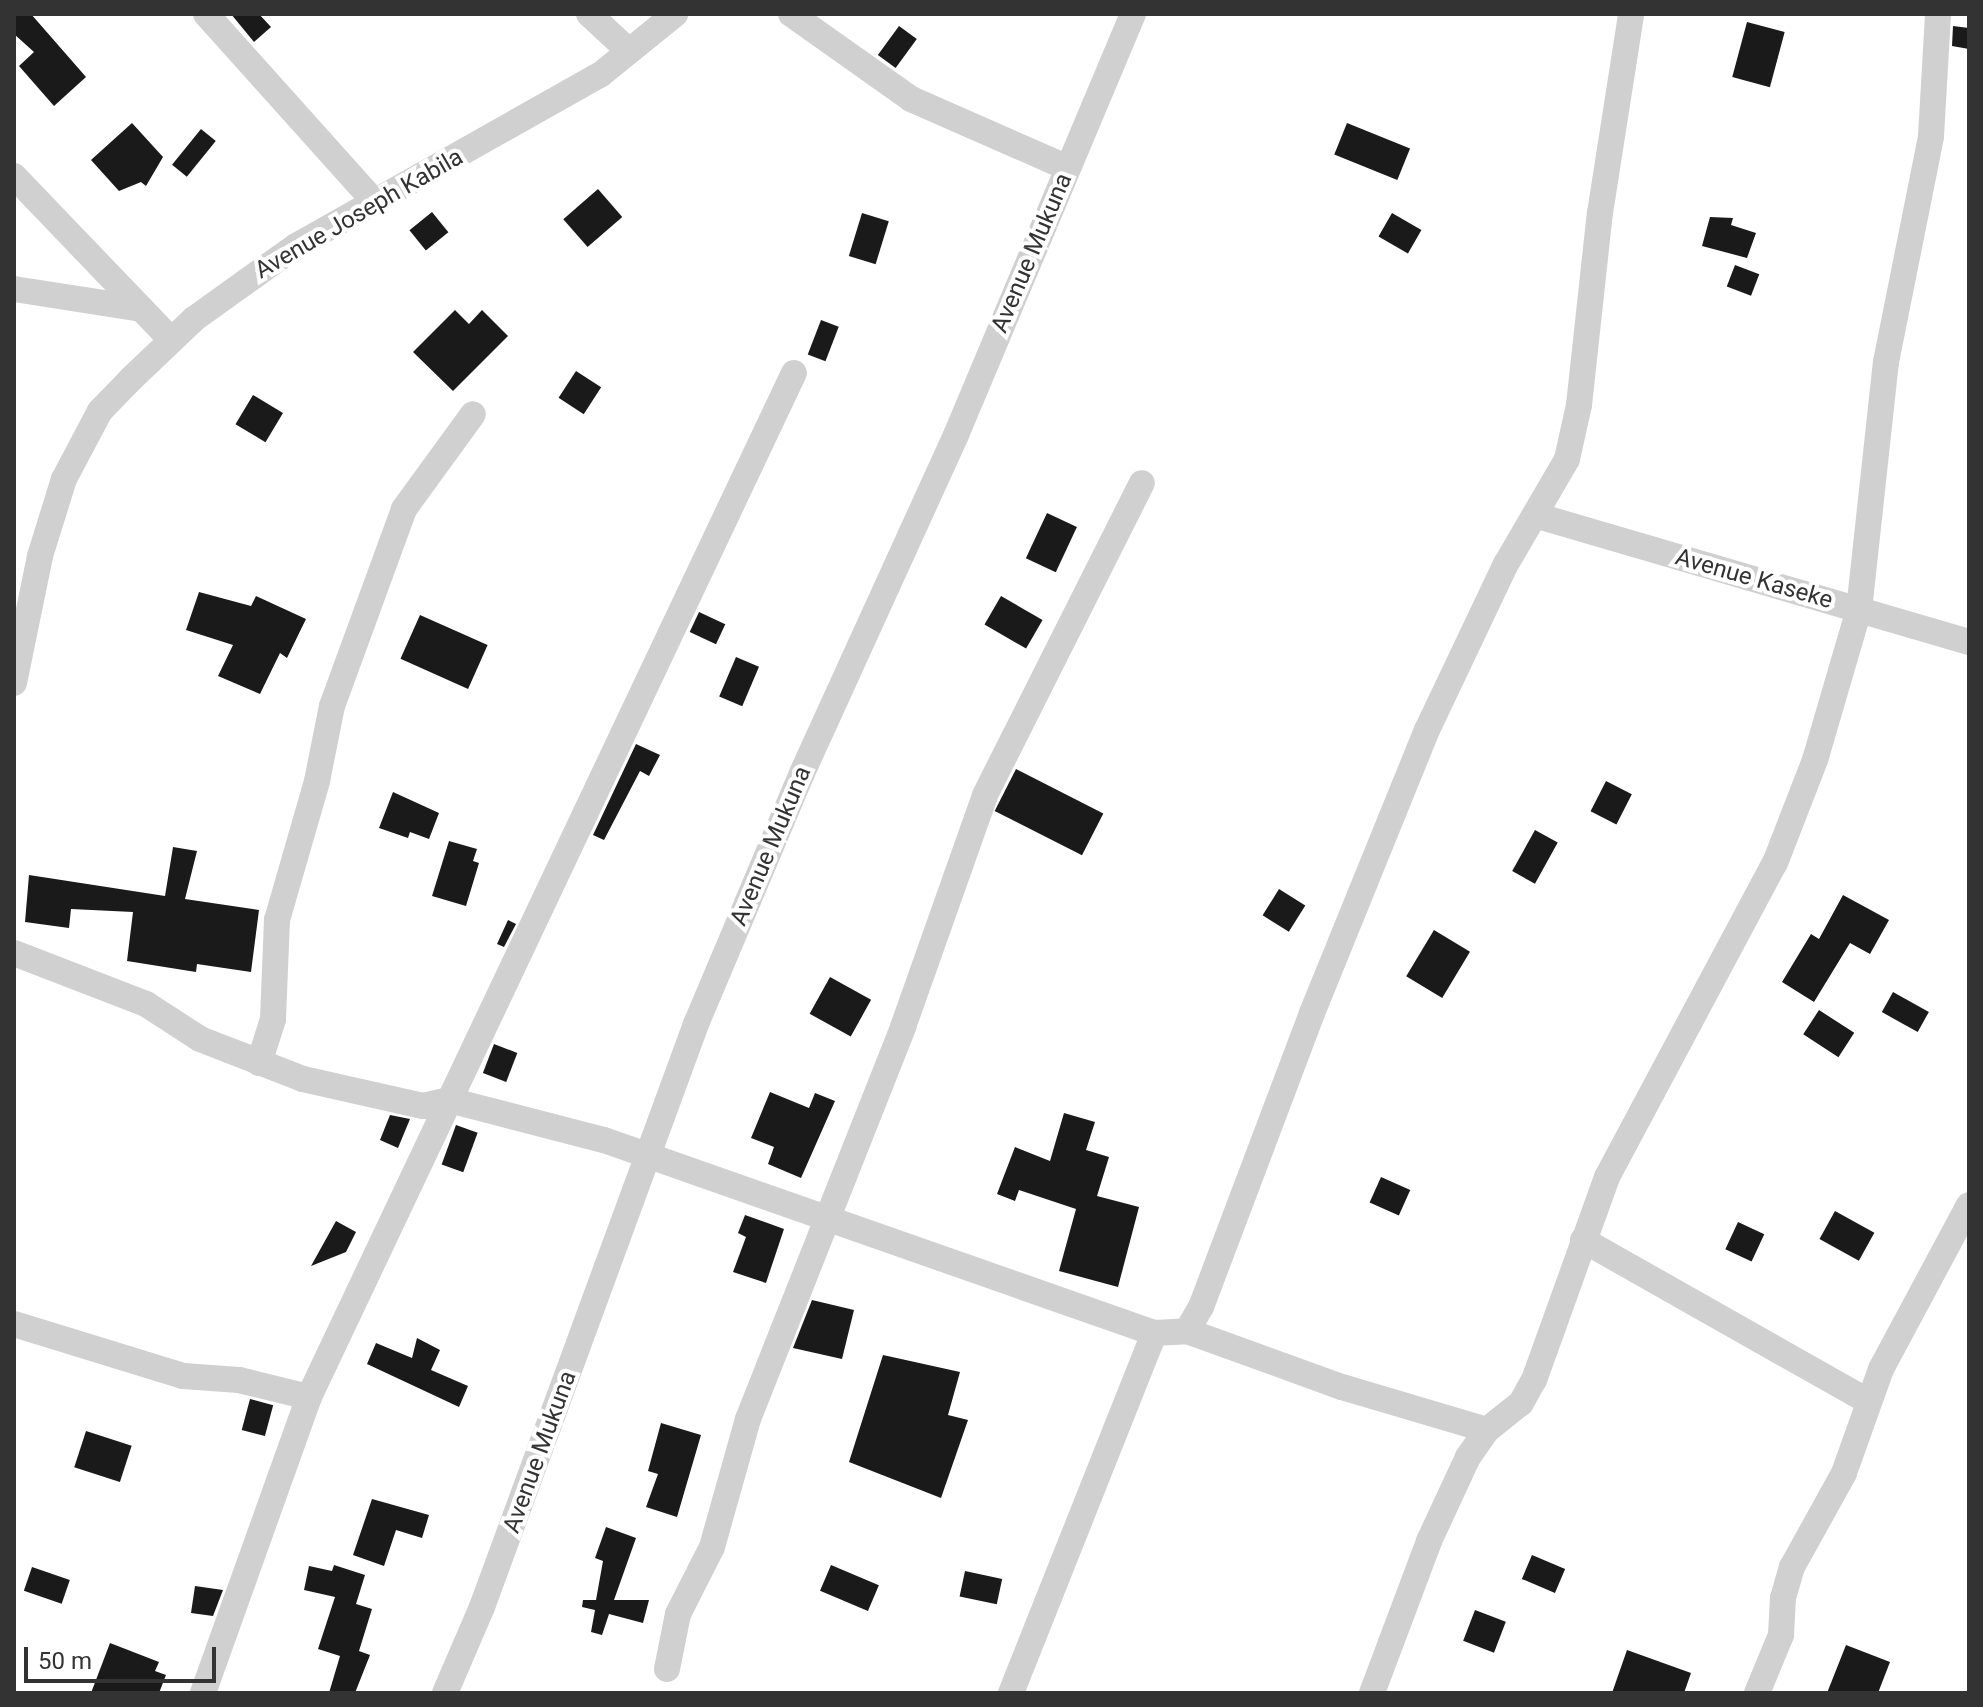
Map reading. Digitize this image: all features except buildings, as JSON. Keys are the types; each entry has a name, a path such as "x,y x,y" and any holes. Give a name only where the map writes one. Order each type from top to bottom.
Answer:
{"street":[{"path":"206,14 373,200"},
{"path":"589,14 629,51"},
{"name":"Avenue Joseph Kabila","path":"14,683 40,556 78,447 100,411 171,340 285,253 373,200 561,98 629,51 675,14"},
{"path":"791,14 911,99 1068,168"},
{"name":"Avenue Mukuna","path":"445,1693 651,1156 696,1024 751,890 956,435 1133,14"},
{"path":"1187,1331 1201,1307 1312,1013 1427,730 1506,564 1538,516 1567,459 1579,405 1602,198 1631,14"},
{"path":"1372,1693 1429,1541 1468,1457 1487,1430 1521,1403 1534,1380 1583,1240 1625,1137 1788,834 1859,610 1884,377 1931,136 1938,14"},
{"path":"14,176 171,340"},
{"path":"14,289 141,309"},
{"path":"203,1693 309,1397 794,373"},
{"path":"259,1063 273,1019 277,920 317,781 332,706 404,509 473,414"},
{"path":"667,1669 678,1614 712,1547 748,1419 937,939 985,795 1142,483"},
{"name":"Avenue Kaseke","path":"1538,516 1969,642"},
{"path":"14,953 146,1004 200,1039 303,1079 423,1106 449,1100 651,1156 829,1216 1154,1333 1187,1331 1342,1387 1487,1430"},
{"path":"1757,1693 1781,1635 1783,1598 1792,1567 1840,1483 1867,1401 1969,1205"},
{"path":"1583,1240 1867,1401"},
{"path":"14,1324 183,1376 239,1380 309,1397"},
{"path":"1011,1693 1154,1333"}]}
